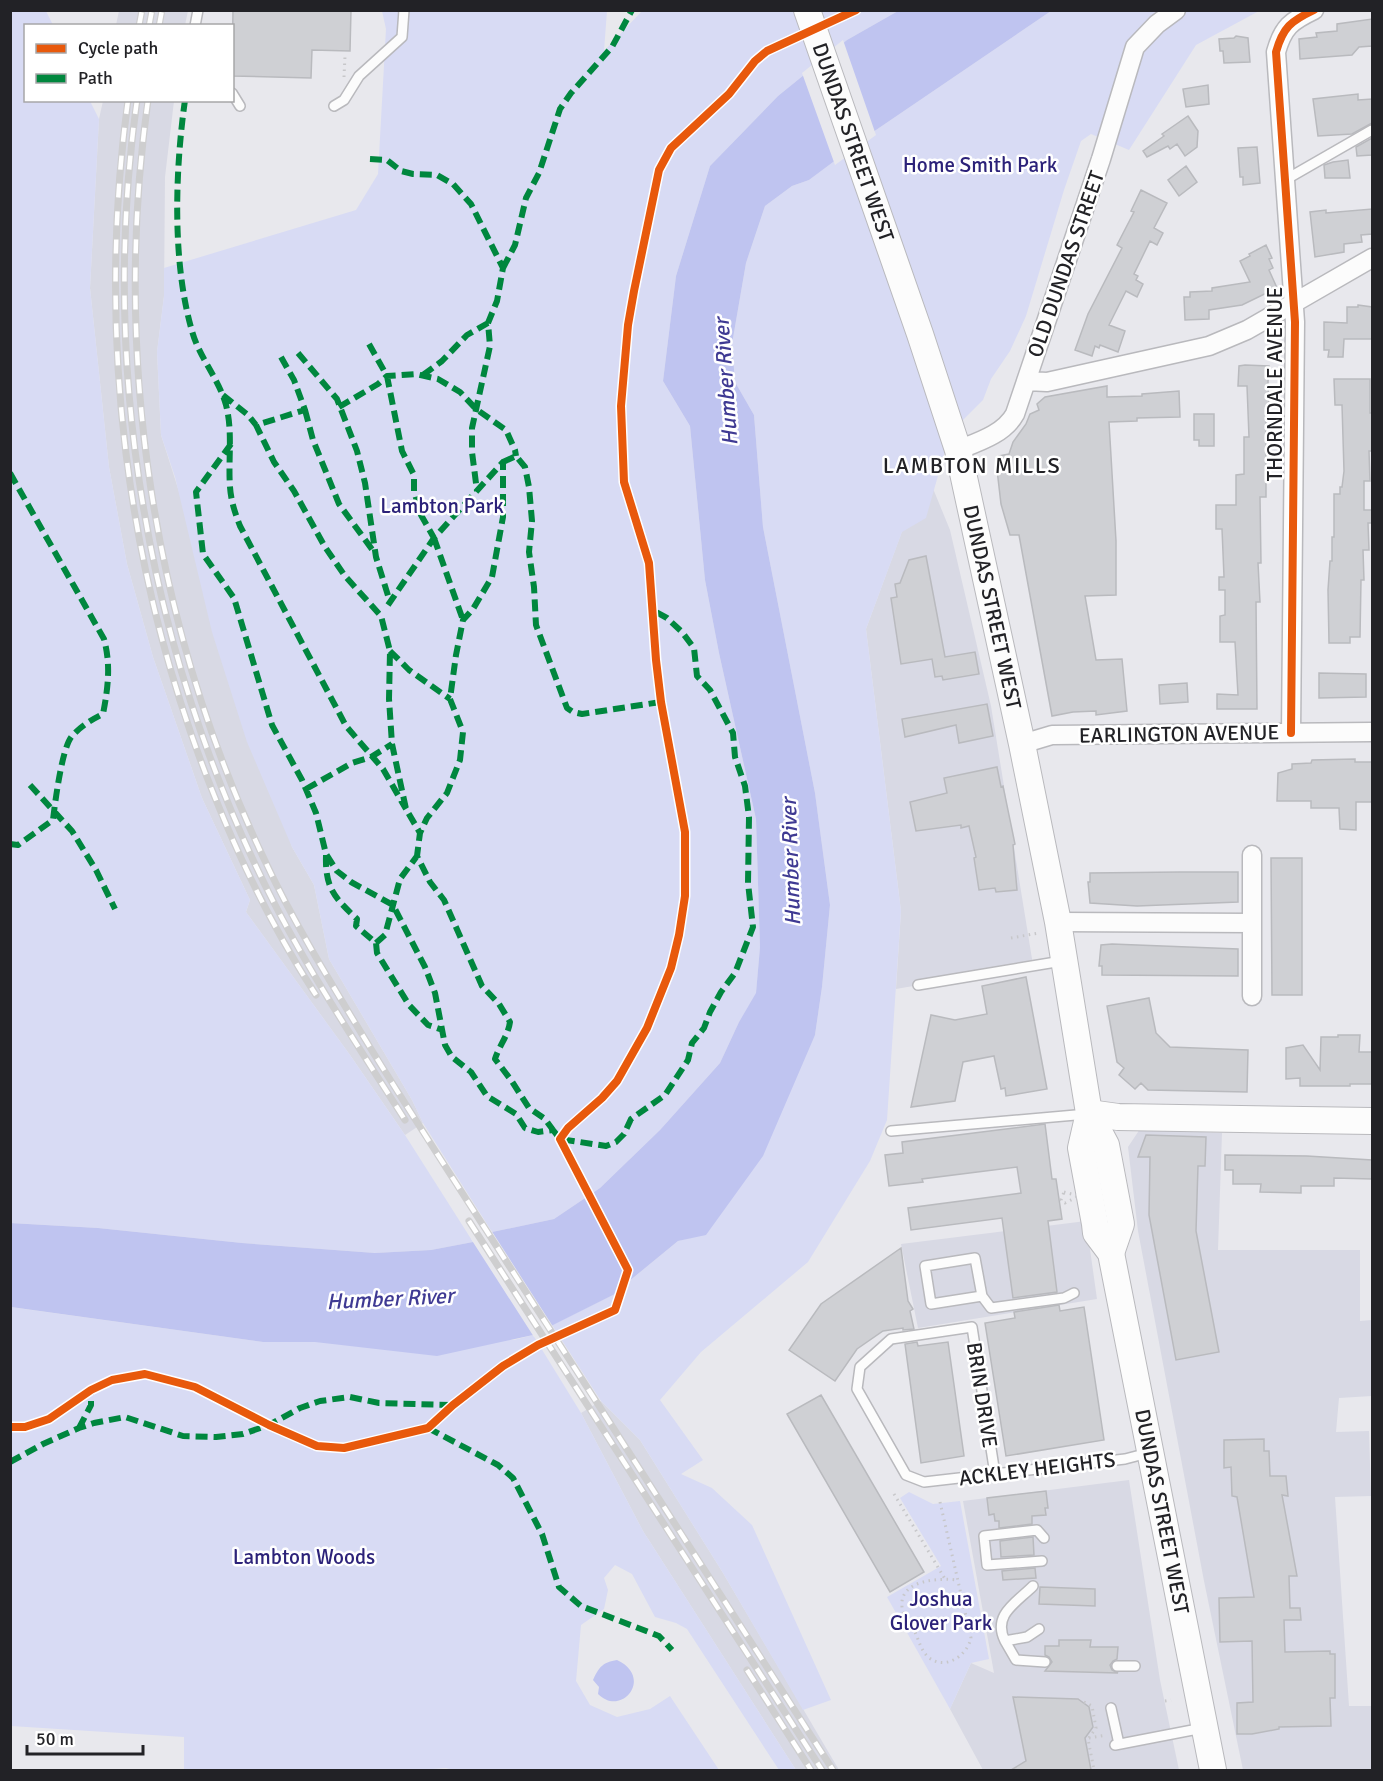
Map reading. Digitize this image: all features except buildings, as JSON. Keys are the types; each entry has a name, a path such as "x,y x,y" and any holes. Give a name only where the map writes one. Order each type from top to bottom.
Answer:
{"main road":[{"name":"DUNDAS STREET WEST","path":"807,10 958,450 1022,744 1058,926 1089,1113 1106,1145 1121,1224 1111,1253 1214,1770"},
{"path":"1089,1113 1118,1117 1372,1121"}],"street":[{"name":"OLD DUNDAS STREET","path":"958,450 1002,430 1011,421 1106,145 1136,47 1157,24 1176,10"},
{"name":"THORNDALE AVENUE","path":"1291,733 1294,304 1276,52 1287,26 1314,10"},
{"path":"1026,381 1047,382 1209,346 1247,330 1372,258"},
{"name":"EARLINGTON AVENUE","path":"1022,744 1052,735 1372,732"},
{"path":"1252,855 1252,996"},
{"path":"1058,926 1252,923"}],"lane":[{"path":"334,106 344,100 359,76 402,38 404,10"},
{"path":"234,96 240,106"},
{"path":"1285,180 1372,130"},
{"path":"918,985 1064,961"},
{"path":"891,1131 1089,1113"},
{"path":"982,1296 931,1304 925,1266 975,1258 982,1296 991,1308 1064,1298 1074,1293"},
{"name":"BRIN DRIVE","path":"924,1482 906,1475 857,1389 860,1367 891,1339 972,1327 995,1474"},
{"name":"ACKLEY HEIGHTS","path":"924,1482 1125,1459 1150,1453"},
{"path":"1042,1561 987,1565 984,1536 1037,1530 1044,1538"},
{"path":"1033,1586 1002,1617 1000,1630 1016,1660 1045,1662"},
{"path":"1005,1641 1027,1637 1039,1629"},
{"path":"1117,1666 1135,1666"},
{"path":"1112,1708 1117,1745 1205,1727"}],"path":[{"path":"1011,938 1058,926"},
{"path":"894,1494 945,1579"},
{"path":"940,1502 958,1580 971,1638 966,1651 960,1656 951,1661 937,1662 922,1650 902,1608 903,1600 905,1594 915,1585 930,1580 958,1580"},
{"path":"1165,1701 1171,1700"},
{"path":"1084,1702 1092,1706 1096,1728 1088,1739 1094,1770"}],"shaded area":[{"path":"119,10 188,11 185,24 116,24"},
{"path":"103,102 174,102 165,177 164,296 157,352 161,435 292,847 314,885 329,959 412,1100 423,1123 405,1135 246,912 250,900 202,798 153,657 127,564 109,467 90,288 99,119"},
{"path":"925,469 950,530 991,706 1033,965 896,989 901,911 866,629"},
{"path":"1140,1129 1222,1133 1218,1250 1360,1250 1360,1321 1372,1320 1372,1396 1339,1398 1336,1432 1369,1431 1371,1496 1335,1497 1349,1706 1372,1706 1372,1770 1243,1770 1204,1581 1138,1231 1128,1147"},
{"path":"1086,1221 1097,1299 918,1328 901,1244"},
{"path":"601,1401 640,1440 723,1573 839,1770 796,1770 643,1531 581,1413"},
{"path":"1129,1480 1160,1680 1179,1770 983,1770 950,1709 971,1663 994,1673 963,1501"}],"green space":[{"path":"10,11 46,11 52,24 24,24 24,102 90,102 99,119 90,288 109,467 127,564 153,657 202,798 250,900 246,912 350,1055 405,1135 473,1242 431,1250 375,1253 242,1243 98,1228 11,1223"},
{"name":"Lambton Park","path":"382,11 607,11 604,51 642,11 898,11 847,40 778,96 710,166 676,276 663,381 690,426 705,580 756,819 760,947 756,994 739,1022 720,1063 660,1130 600,1188 554,1219 492,1232 423,1123 412,1100 329,959 314,885 292,847 247,742 212,632 175,477 161,435 157,352 164,296 164,268 356,210 378,174 386,29"},
{"name":"Home Smith Park","path":"1051,11 1259,11 1196,45 1129,150 1091,134 1081,141 1026,316 1010,351 991,379 983,400 958,425 945,451 926,518 902,532 866,629 901,911 887,1120 870,1161 808,1262 701,1352 660,1400 703,1460 681,1474 712,1488 752,1525 831,1700 803,1710 723,1573 640,1440 601,1401 552,1325 619,1292 678,1241 706,1234 815,1035 830,905 815,793 763,527 754,415 735,382 732,344 746,263 765,206 792,186 809,180 876,130"},
{"name":"Lambton Woods","path":"10,1307 263,1342 514,1340 533,1335 581,1413 643,1531 796,1770 779,1770 687,1629 655,1617 632,1574 615,1565 604,1578 608,1590 604,1609 581,1625 576,1681 590,1705 617,1717 650,1709 670,1696 719,1770 453,1770 446,1768 184,1770 184,1737 11,1726"},
{"name":"Joshua Glover Park","path":"909,1492 933,1504 960,1501 989,1659 971,1663 950,1709 887,1597 941,1566 900,1498"}],"water":[{"name":"Humber River","path":"898,11 1051,11 876,130 809,180 792,186 765,206 746,263 732,344 735,382 754,415 763,527 815,793 830,905 815,1035 763,1156 706,1235 678,1241 619,1292 533,1335 437,1356 315,1342 263,1342 11,1307 10,1223 98,1228 242,1243 375,1253 431,1250 473,1242 492,1232 554,1219 600,1188 660,1130 720,1063 739,1022 756,993 760,947 756,819 705,580 690,426 663,381 676,276 710,166 778,96 847,40"},
{"path":"617,1660 628,1667 633,1676 634,1685 624,1698 616,1701 607,1700 598,1694 599,1687 593,1680 602,1666"}],"pier":[{"path":"843,40 876,135 835,165 802,73"},
{"path":"491,1230 553,1328 534,1337 471,1239"}],"railway":[{"path":"139,24 142,10"},
{"path":"149,24 152,10"},
{"path":"159,24 162,10"},
{"path":"128,102 119,188 116,277 118,365 126,454 140,541 159,627 184,712 214,795 260,898 316,995"},
{"path":"137,102 127,202 125,305 130,407 144,509 165,609 193,708 228,804 271,897 318,982 405,1120"},
{"path":"148,102 138,197 135,295 140,393 151,490 170,586 195,681 227,773 266,863 290,910 371,1049 833,1770"},
{"path":"469,1221 822,1770"},
{"path":"747,1670 811,1770"}],"marked path":[{"path":"503,268 515,245 526,198 539,173 560,109 571,93 612,47 632,10"},
{"path":"185,102 179,156 177,216 181,276 195,341 219,386 226,405 230,436 230,487 235,512 240,526 346,726 383,769 406,809"},
{"path":"370,159 387,160 401,171 413,174 437,175 453,184 471,204 503,268 497,301 488,323 490,346 472,428 472,452 477,491"},
{"path":"423,375 442,361 467,335 488,323"},
{"path":"369,344 387,376 402,451 414,475 414,491 421,515 434,538 503,462 503,517 492,577 473,609 463,620 456,655 450,699 463,732 460,760 447,793 427,818 420,833 417,856 430,882 444,900 482,986 499,1004 510,1022 495,1059 529,1108 545,1119 553,1130"},
{"path":"298,353 337,399 357,451 365,483 376,557 390,602"},
{"path":"281,357 294,380 305,410 256,425 274,462 294,491 325,547 345,576 381,616 390,651 389,699 392,744 406,809 420,833"},
{"path":"339,407 378,384 387,376 416,374 438,379 460,392 476,409 506,430 516,456"},
{"path":"223,395 248,415 256,425"},
{"path":"305,410 313,440 339,504 374,552"},
{"path":"231,444 196,492 203,554 234,598 272,725 302,780 316,813 326,854 337,871 351,882 393,905 425,967 435,993 445,1045 452,1057 471,1072 487,1096 516,1114 525,1128 538,1132 553,1130 560,1139 606,1146 616,1142 624,1134 631,1119 665,1095 688,1060 692,1043 704,1028 721,992 735,973 753,927 748,883 749,817 745,786 735,757 733,733 710,690 697,676 694,648 667,618 654,611"},
{"path":"503,462 516,456 525,467 532,521 529,552 536,625 567,708 582,714 661,702"},
{"path":"10,473 104,639 108,667 103,714 83,726 68,742 53,820 18,845 10,844"},
{"path":"434,538 463,620"},
{"path":"388,605 434,538"},
{"path":"390,651 409,670 450,699"},
{"path":"306,789 392,744"},
{"path":"30,785 72,831 96,870 115,909"},
{"path":"326,855 327,876 332,891 357,919 356,926 376,943 377,953 409,1005 428,1025 443,1030"},
{"path":"376,943 385,935 400,879 417,856"},
{"path":"79,1428 91,1405 91,1390"},
{"path":"10,1462 79,1428 125,1417 183,1436 216,1437 243,1434 269,1425 300,1408 320,1401 350,1397 379,1403 453,1405"},
{"path":"428,1428 498,1465 513,1478 542,1534 559,1587 581,1606 659,1636 672,1650"}],"cycle path":[{"path":"10,1427 25,1427 49,1419 91,1390 112,1380 145,1374 195,1387 269,1425 317,1446 344,1448 428,1428 503,1366 538,1345 615,1310 628,1270 560,1139 568,1128 602,1098 617,1081 647,1028 671,968 685,896 685,832 661,702 649,563 624,482 621,406 628,325 634,291 659,170 671,148 729,94 755,61 767,51 856,10"},
{"path":"1291,733 1295,322 1276,52 1289,26 1314,10"}],"district":[{"name":"LAMBTON MILLS","path":"972,465"}]}
